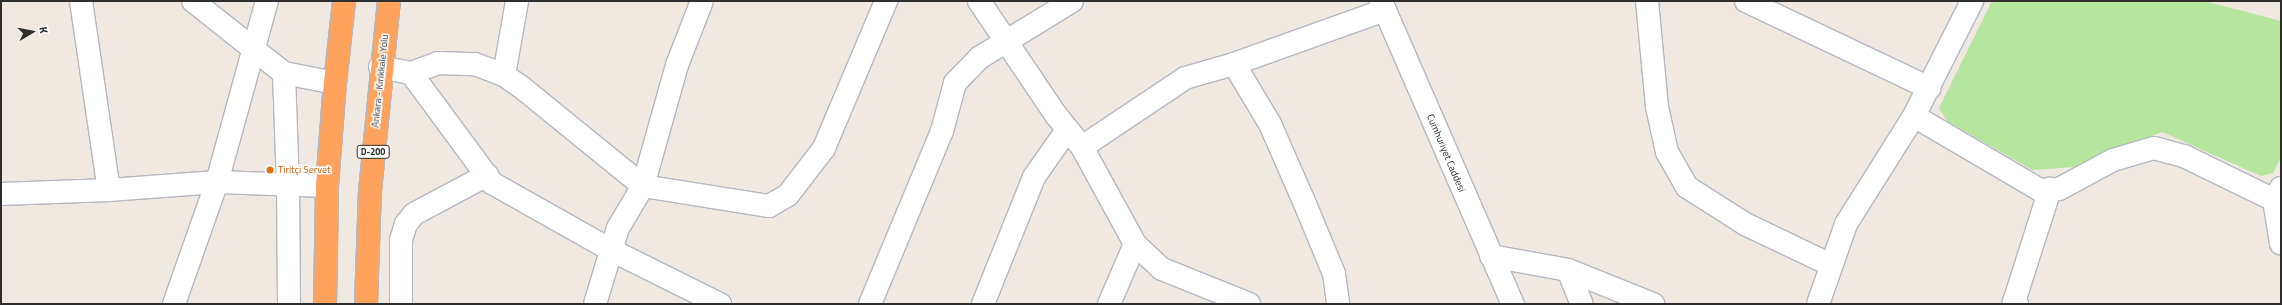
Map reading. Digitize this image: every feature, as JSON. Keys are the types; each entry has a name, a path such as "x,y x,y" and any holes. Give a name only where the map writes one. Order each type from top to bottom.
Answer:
{"highway":[{"path":"325,304 327,186 335,83 344,1"},
{"name":"Ankara - Kırıkkale Yolu","path":"366,304 370,199 380,67 389,1"}],"street":[{"path":"81,1 109,190"},
{"path":"193,1 284,73 335,83"},
{"path":"174,304 216,182 267,1"},
{"path":"504,75 517,1"},
{"path":"595,304 618,228 643,186 677,65 702,1"},
{"path":"380,67 412,74 438,63 455,62 475,64 504,75 643,186 768,206 788,195 824,148 886,1"},
{"path":"979,1 1067,130 1082,147 1135,244 1162,268 1249,304"},
{"path":"870,304 942,131 955,83 979,58 1072,1"},
{"path":"1646,1 1659,115 1667,152 1687,187 1745,224 1831,265"},
{"path":"1746,1 1929,88"},
{"path":"1818,304 1846,224 1914,116 1972,1"},
{"path":"1082,147 1185,78 1234,64 1383,6"},
{"name":"Cumhuriyet Caddesi","path":"1383,6 1513,304"},
{"path":"1234,64 1270,124 1303,199 1334,274 1338,304"},
{"path":"284,73 288,186 289,304"},
{"path":"412,74 492,183 611,250 720,304"},
{"path":"1914,116 2040,190 2059,189 2113,160 2154,148 2184,156 2277,194 2281,243"},
{"path":"983,304 1034,177 1067,130"},
{"path":"401,304 401,240 406,224 414,214 487,175"},
{"path":"1,194 109,190 216,182 288,186 327,186"},
{"path":"2014,303 2050,189"},
{"path":"1109,304 1135,244"},
{"path":"1491,256 1568,270 1653,304"},
{"path":"1568,270 1582,304"}],"green space":[{"path":"1992,1 2204,1 2281,21 2281,157 2273,173 2261,176 2162,132 2074,167 2032,170 1947,121 1939,108"}],"place":[{"name":"Tiritçi Servet","path":"270,170"}]}
